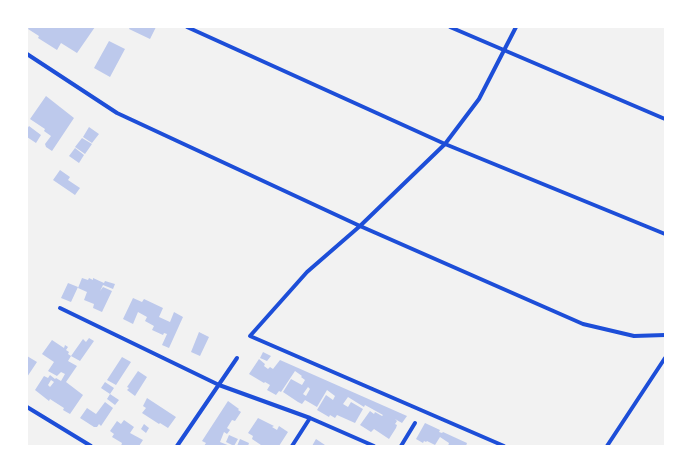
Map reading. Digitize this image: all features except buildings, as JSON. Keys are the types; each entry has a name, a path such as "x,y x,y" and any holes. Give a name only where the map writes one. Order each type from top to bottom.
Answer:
{"street":[{"path":"187,27 445,144 665,234"},
{"path":"450,27 665,119"},
{"path":"504,446 250,336 307,272 360,226 445,144 479,99 516,27"},
{"path":"27,54 117,113 360,226 583,324 634,336 665,335"},
{"path":"60,308 219,385 310,418 374,446"},
{"path":"177,446 237,358"},
{"path":"607,446 665,358"},
{"path":"27,407 91,446"},
{"path":"292,446 310,418"},
{"path":"401,446 415,423"}]}
